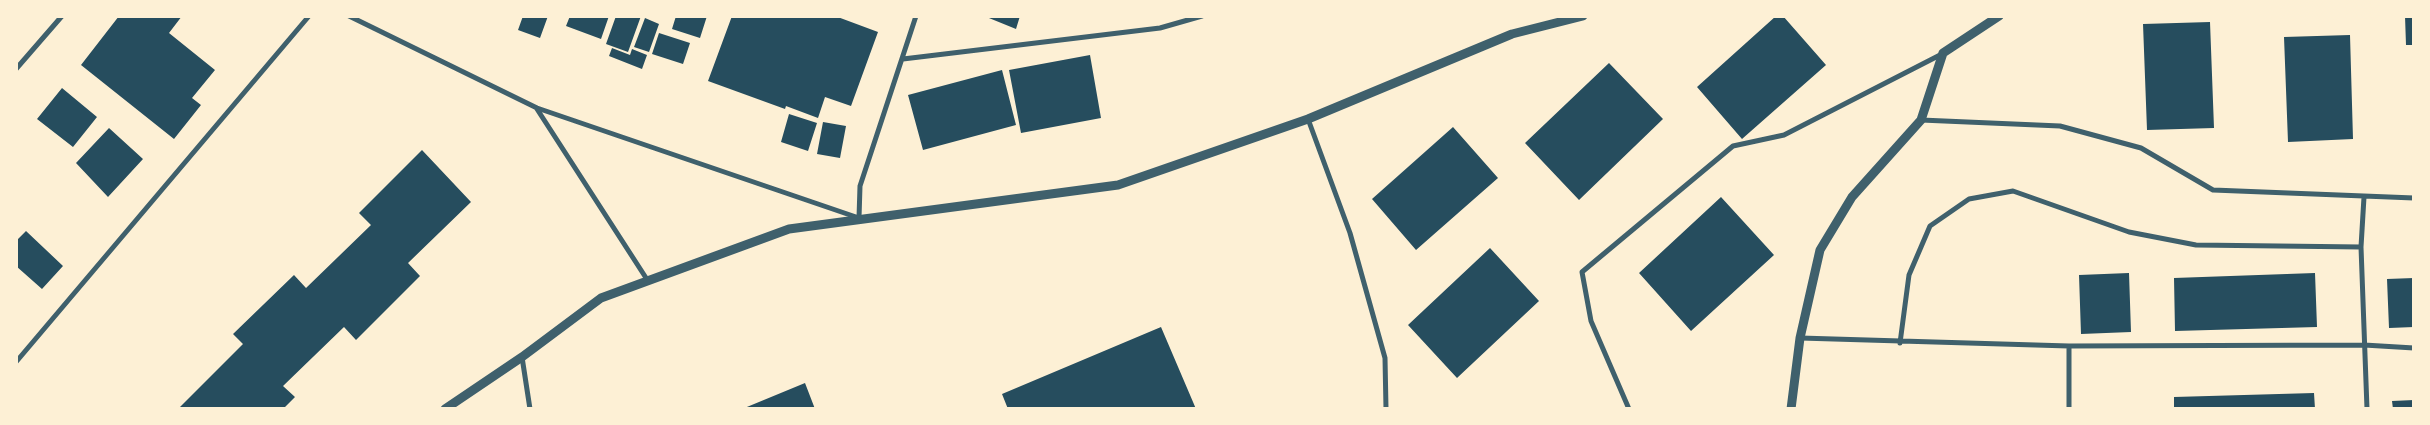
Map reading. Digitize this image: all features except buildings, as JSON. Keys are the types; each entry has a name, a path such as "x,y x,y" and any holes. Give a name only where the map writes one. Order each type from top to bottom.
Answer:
{"street":[{"path":"16,69 62,16"},
{"path":"16,362 309,16"},
{"path":"349,16 537,108 859,218"},
{"path":"859,218 860,186 916,16"},
{"path":"903,59 1160,28 1202,16"},
{"path":"445,409 522,357 601,298 789,229 859,218 1118,185 1308,119 1512,34 1583,16"},
{"path":"1629,409 1591,321 1582,272 1733,146 1784,135 1943,53 1999,16"},
{"path":"1791,409 1800,338 1820,250 1852,197 1921,120 1943,53"},
{"path":"537,108 648,281"},
{"path":"1308,119 1350,233 1385,358 1386,409"},
{"path":"1921,120 2060,126 2141,148 2213,190 2414,198"},
{"path":"1900,342 1909,275 1930,226 1969,199 2013,192 2129,232 2196,245 2362,248"},
{"path":"2364,197 2362,248 2367,409"},
{"path":"1800,338 2069,346 2364,345 2414,348"},
{"path":"2069,346 2069,409"},
{"path":"522,357 530,409"}]}
